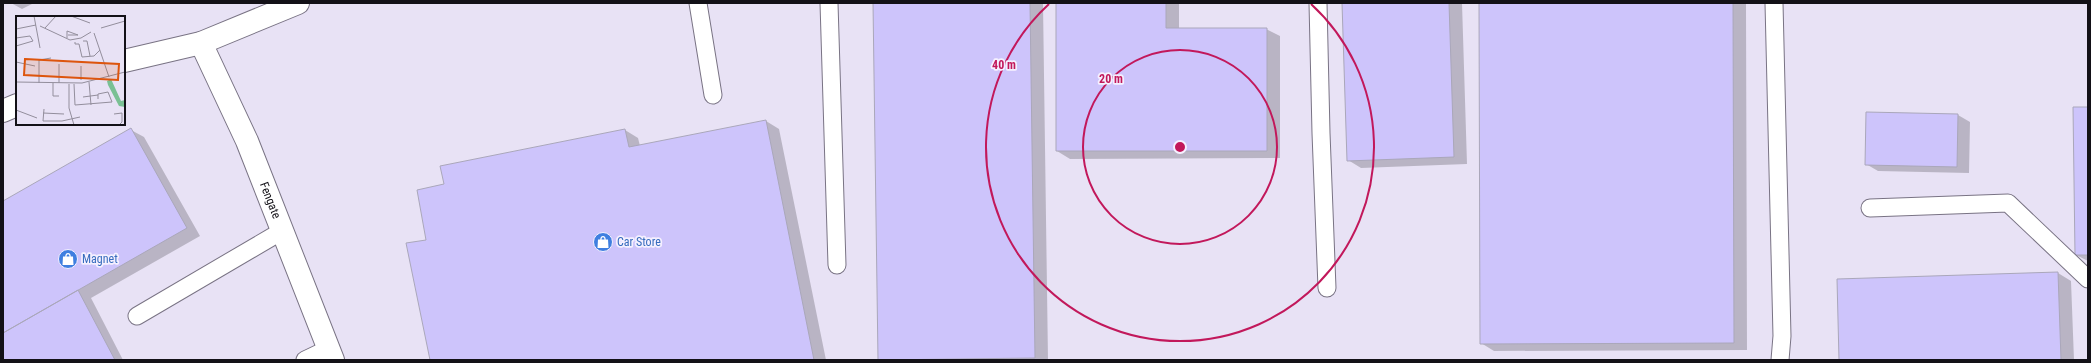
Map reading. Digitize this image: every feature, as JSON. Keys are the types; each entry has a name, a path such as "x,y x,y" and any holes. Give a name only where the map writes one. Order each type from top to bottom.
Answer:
{"street":[{"path":"125,61 201,44 298,3"},
{"name":"Fengate","path":"201,44 247,141 331,354"},
{"path":"3,111 16,106"}],"lane":[{"path":"698,3 713,95"},
{"path":"829,3 837,265"},
{"path":"1318,3 1327,288"},
{"path":"1774,3 1782,336 1780,360"},
{"path":"1870,208 2008,203 2088,279"},
{"path":"137,316 282,231"},
{"path":"305,360 331,354"}],"building":[{"path":"873,3 1030,3 1035,358 878,360"},
{"path":"1056,3 1166,3 1166,28 1267,28 1267,151 1056,151"},
{"path":"1342,3 1449,3 1454,157 1347,161"},
{"path":"1479,3 1733,3 1734,343 1480,344"},
{"path":"2073,107 2088,107 2088,255 2075,255"},
{"path":"1866,112 1958,114 1957,167 1865,165"},
{"name":"Car Store","path":"766,120 814,360 430,360 406,243 426,240 417,190 444,184 440,166 625,129 629,147"},
{"name":"Magnet","path":"131,128 187,228 3,333 3,201"},
{"path":"2058,272 2061,360 1839,360 1837,279"},
{"path":"78,290 115,360 3,360 3,333"}],"place":[{"name":"Car Store","path":"603,242"},
{"name":"Magnet","path":"68,259"}]}
